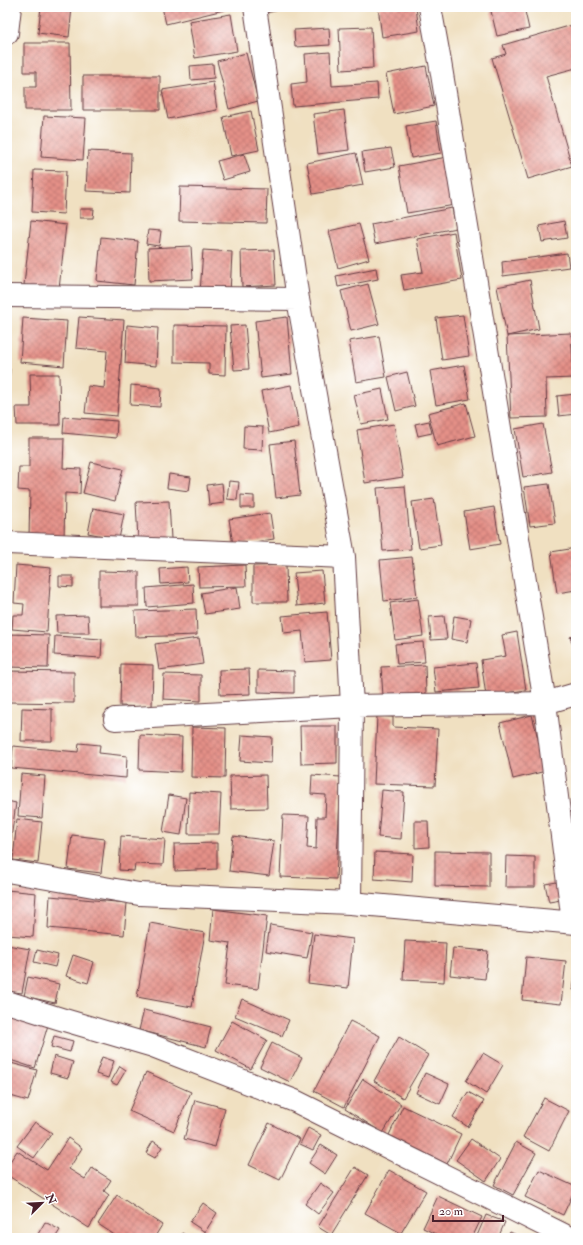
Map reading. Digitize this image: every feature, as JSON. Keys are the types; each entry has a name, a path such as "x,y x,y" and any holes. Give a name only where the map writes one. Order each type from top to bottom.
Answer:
{"street":[{"path":"7,33 10,7"},
{"path":"255,7 298,300 344,556 352,706 350,902"},
{"path":"7,871 139,894 350,902 574,922 545,702 430,7"},
{"path":"7,296 298,300"},
{"path":"7,543 344,556"},
{"path":"114,719 352,706 545,702 576,694"},
{"path":"7,1002 153,1046 296,1101 570,1238"}],"building":[{"path":"41,7 72,7 69,37 38,33"},
{"path":"162,7 232,7 232,8 166,24"},
{"path":"265,7 288,7 288,8 266,13"},
{"path":"378,7 416,7 419,31 382,37"},
{"path":"490,7 524,7 529,29 497,36"},
{"path":"231,14 237,51 195,58 189,21"},
{"path":"576,24 576,68 546,76 572,166 528,179 492,58 506,54 503,45"},
{"path":"371,27 373,68 341,70 339,28"},
{"path":"329,28 330,45 295,47 294,30"},
{"path":"24,43 70,43 71,110 25,110 25,87 36,87 36,72 24,72"},
{"path":"330,52 332,86 377,83 378,99 293,106 291,84 307,82 305,54"},
{"path":"246,53 258,101 229,109 217,61"},
{"path":"213,64 214,78 191,80 190,66"},
{"path":"426,66 434,106 394,114 386,74"},
{"path":"83,76 160,76 160,110 83,110"},
{"path":"213,82 217,110 168,119 162,90"},
{"path":"344,110 349,150 318,154 313,114"},
{"path":"251,111 259,150 231,156 223,117"},
{"path":"44,116 86,118 83,160 41,157"},
{"path":"436,121 441,153 411,158 406,126"},
{"path":"391,148 395,167 365,172 362,152"},
{"path":"88,151 131,153 130,193 86,191"},
{"path":"356,153 363,185 313,194 307,163"},
{"path":"244,154 250,172 223,180 217,161"},
{"path":"447,157 455,205 407,213 399,166"},
{"path":"34,170 66,171 64,214 32,212"},
{"path":"180,187 267,189 266,223 179,221"},
{"path":"452,208 456,228 375,244 371,224"},
{"path":"80,209 94,209 93,218 80,218"},
{"path":"31,221 66,225 59,289 24,285"},
{"path":"564,221 567,238 542,242 539,226"},
{"path":"359,224 369,259 338,268 329,231"},
{"path":"148,230 161,231 159,246 146,244"},
{"path":"454,232 462,280 404,290 401,275 423,272 417,239"},
{"path":"101,237 138,241 134,285 97,281"},
{"path":"191,246 193,279 149,281 148,248"},
{"path":"203,250 232,252 230,294 200,293"},
{"path":"274,250 276,285 242,287 241,251"},
{"path":"567,253 569,267 503,276 502,262"},
{"path":"376,268 378,279 338,287 336,276"},
{"path":"530,280 539,329 507,336 497,287"},
{"path":"368,284 379,324 351,331 341,291"},
{"path":"463,315 469,356 442,360 436,318"},
{"path":"79,317 124,320 117,416 85,413 88,386 104,388 107,351 76,348"},
{"path":"287,317 292,374 261,378 255,321"},
{"path":"23,318 67,321 64,366 20,362"},
{"path":"127,325 158,328 156,366 125,363"},
{"path":"174,325 226,326 225,375 209,374 209,363 174,362"},
{"path":"245,325 249,369 234,370 230,326"},
{"path":"571,333 574,378 546,379 547,417 511,418 507,336"},
{"path":"379,336 386,377 356,382 349,341"},
{"path":"464,365 470,399 436,405 430,371"},
{"path":"7,369 10,369 8,397 7,397"},
{"path":"407,372 415,406 396,411 388,377"},
{"path":"30,374 59,374 60,425 17,425 16,407 31,407"},
{"path":"131,385 161,388 160,407 130,405"},
{"path":"291,385 299,427 269,433 261,391"},
{"path":"382,389 388,419 361,424 354,395"},
{"path":"576,394 576,414 559,416 557,396"},
{"path":"466,403 475,436 437,446 428,413"},
{"path":"64,417 117,421 116,438 63,433"},
{"path":"429,421 432,433 418,436 415,424"},
{"path":"394,424 403,477 365,483 357,430"},
{"path":"543,424 552,472 523,477 515,429"},
{"path":"244,426 263,427 262,450 243,449"},
{"path":"29,438 64,438 63,468 81,469 80,494 65,493 64,538 29,537 30,491 18,490 19,467 29,467"},
{"path":"294,441 300,495 276,498 270,444"},
{"path":"91,462 123,469 115,501 83,493"},
{"path":"169,474 191,477 189,491 167,488"},
{"path":"229,481 239,482 237,500 227,499"},
{"path":"222,483 224,503 209,505 207,485"},
{"path":"549,484 555,523 530,526 524,487"},
{"path":"405,486 411,549 383,551 377,488"},
{"path":"241,495 254,496 254,508 241,508"},
{"path":"434,499 441,545 419,548 412,502"},
{"path":"169,501 171,539 138,540 136,502"},
{"path":"494,507 500,544 470,549 464,512"},
{"path":"93,508 124,514 119,539 88,533"},
{"path":"270,513 274,539 233,545 229,519"},
{"path":"576,548 576,590 557,593 551,552"},
{"path":"412,557 417,597 384,601 380,560"},
{"path":"16,565 51,568 47,632 12,629 13,615 23,615 24,604 14,603"},
{"path":"245,565 246,586 199,587 198,567"},
{"path":"286,565 287,602 253,602 253,566"},
{"path":"187,567 188,582 161,584 160,569"},
{"path":"99,571 139,572 139,606 99,606"},
{"path":"322,571 325,603 297,606 294,573"},
{"path":"59,576 73,576 73,587 59,586"},
{"path":"193,584 194,603 147,607 146,588"},
{"path":"237,587 240,609 205,614 201,593"},
{"path":"418,599 423,636 395,640 390,603"},
{"path":"196,609 197,635 136,637 135,611"},
{"path":"327,612 331,660 305,662 302,631 284,633 282,616"},
{"path":"88,615 89,633 57,633 56,616"},
{"path":"444,616 447,639 431,640 429,617"},
{"path":"454,616 471,619 467,642 451,639"},
{"path":"517,632 526,690 486,696 481,660 506,656 502,635"},
{"path":"7,634 49,635 48,668 7,667"},
{"path":"576,635 576,654 570,637"},
{"path":"55,636 102,639 101,658 54,655"},
{"path":"199,638 203,664 159,670 155,644"},
{"path":"423,642 425,662 397,664 395,644"},
{"path":"476,663 479,688 436,692 433,667"},
{"path":"121,664 153,665 152,707 120,706"},
{"path":"425,665 426,694 383,696 381,667"},
{"path":"249,669 250,694 220,695 219,670"},
{"path":"258,670 294,671 294,693 258,692"},
{"path":"7,671 74,672 74,703 7,702"},
{"path":"164,674 201,675 201,701 163,699"},
{"path":"22,708 52,709 52,741 21,741"},
{"path":"532,715 546,771 513,779 500,723"},
{"path":"377,716 393,717 393,727 438,729 435,786 374,784"},
{"path":"300,726 337,726 337,763 301,764"},
{"path":"192,727 226,728 225,778 191,777"},
{"path":"140,735 182,737 181,772 139,770"},
{"path":"242,735 272,737 271,763 240,761"},
{"path":"79,743 100,745 99,753 127,756 126,778 11,768 13,746 78,752"},
{"path":"21,774 45,776 42,818 18,816"},
{"path":"266,775 267,808 231,809 230,776"},
{"path":"312,775 341,777 336,879 280,877 283,815 309,816 307,848 316,849 317,817 325,817 326,795 311,794"},
{"path":"382,790 404,792 401,839 378,837"},
{"path":"189,792 221,794 219,834 188,834"},
{"path":"169,795 186,798 181,835 163,832"},
{"path":"7,801 16,803 9,854 7,854"},
{"path":"17,819 42,822 38,863 13,860"},
{"path":"415,821 428,821 429,847 415,848"},
{"path":"72,835 105,839 101,873 68,869"},
{"path":"121,836 165,839 163,865 135,864 134,871 119,870"},
{"path":"233,836 274,841 269,876 229,871"},
{"path":"217,843 217,869 175,871 174,844"},
{"path":"435,851 489,852 489,887 435,886"},
{"path":"375,852 413,854 412,882 374,879"},
{"path":"506,856 535,857 535,887 505,887"},
{"path":"557,882 561,900 549,902 545,884"},
{"path":"7,890 36,893 33,937 7,935"},
{"path":"50,896 127,903 124,935 48,928"},
{"path":"213,909 267,916 258,989 225,985 230,943 210,940"},
{"path":"150,923 205,933 192,1007 137,997"},
{"path":"270,925 312,932 307,958 266,951"},
{"path":"314,934 353,939 348,988 308,983"},
{"path":"405,941 446,943 444,982 403,980"},
{"path":"7,945 30,949 22,993 7,991"},
{"path":"453,948 488,951 485,979 450,975"},
{"path":"37,950 58,955 55,967 34,962"},
{"path":"73,955 94,962 88,983 66,976"},
{"path":"526,957 566,961 561,1004 522,1000"},
{"path":"575,975 576,990 573,990"},
{"path":"28,977 59,984 55,1003 24,996"},
{"path":"242,999 289,1020 282,1036 235,1016"},
{"path":"144,1010 211,1027 206,1047 139,1030"},
{"path":"7,1013 48,1025 35,1068 7,1059"},
{"path":"232,1021 267,1040 251,1069 216,1050"},
{"path":"350,1021 380,1036 344,1107 314,1091"},
{"path":"54,1036 73,1041 70,1052 51,1047"},
{"path":"399,1037 428,1055 403,1098 374,1081"},
{"path":"272,1043 302,1058 290,1082 260,1067"},
{"path":"483,1053 503,1065 486,1094 466,1081"},
{"path":"54,1056 73,1062 68,1078 50,1073"},
{"path":"102,1057 114,1061 108,1078 96,1074"},
{"path":"7,1062 37,1070 28,1101 7,1095"},
{"path":"120,1066 126,1070 117,1085 111,1082"},
{"path":"146,1072 191,1092 174,1131 129,1111"},
{"path":"425,1073 449,1084 440,1104 416,1093"},
{"path":"363,1079 401,1104 383,1133 345,1109"},
{"path":"468,1092 484,1101 468,1127 453,1117"},
{"path":"544,1098 569,1111 549,1151 523,1137"},
{"path":"195,1100 225,1108 215,1147 184,1139"},
{"path":"403,1106 461,1134 447,1164 389,1135"},
{"path":"35,1122 52,1133 34,1158 17,1146"},
{"path":"269,1123 300,1139 280,1180 249,1165"},
{"path":"308,1128 321,1135 313,1150 300,1144"},
{"path":"68,1138 82,1148 69,1169 85,1179 92,1168 111,1180 104,1191 109,1195 89,1228 7,1175 7,1166 17,1151 47,1170"},
{"path":"471,1139 500,1159 486,1181 456,1160"},
{"path":"153,1141 162,1147 155,1158 146,1153"},
{"path":"516,1142 536,1153 513,1195 494,1185"},
{"path":"321,1145 337,1155 325,1174 309,1163"},
{"path":"355,1167 368,1175 331,1235 318,1227"},
{"path":"389,1170 426,1191 401,1233 365,1213"},
{"path":"539,1170 576,1187 563,1215 525,1197"},
{"path":"320,1183 334,1193 318,1214 305,1204"},
{"path":"117,1195 162,1225 154,1238 119,1238 98,1224"},
{"path":"438,1196 482,1217 472,1238 444,1238 423,1228"},
{"path":"203,1203 217,1213 205,1232 190,1222"},
{"path":"486,1215 505,1222 498,1238 476,1238"},
{"path":"45,1222 60,1230 55,1238 45,1238 38,1234"},
{"path":"510,1232 523,1238 507,1238"},
{"path":"182,1233 191,1238 179,1238"}]}
